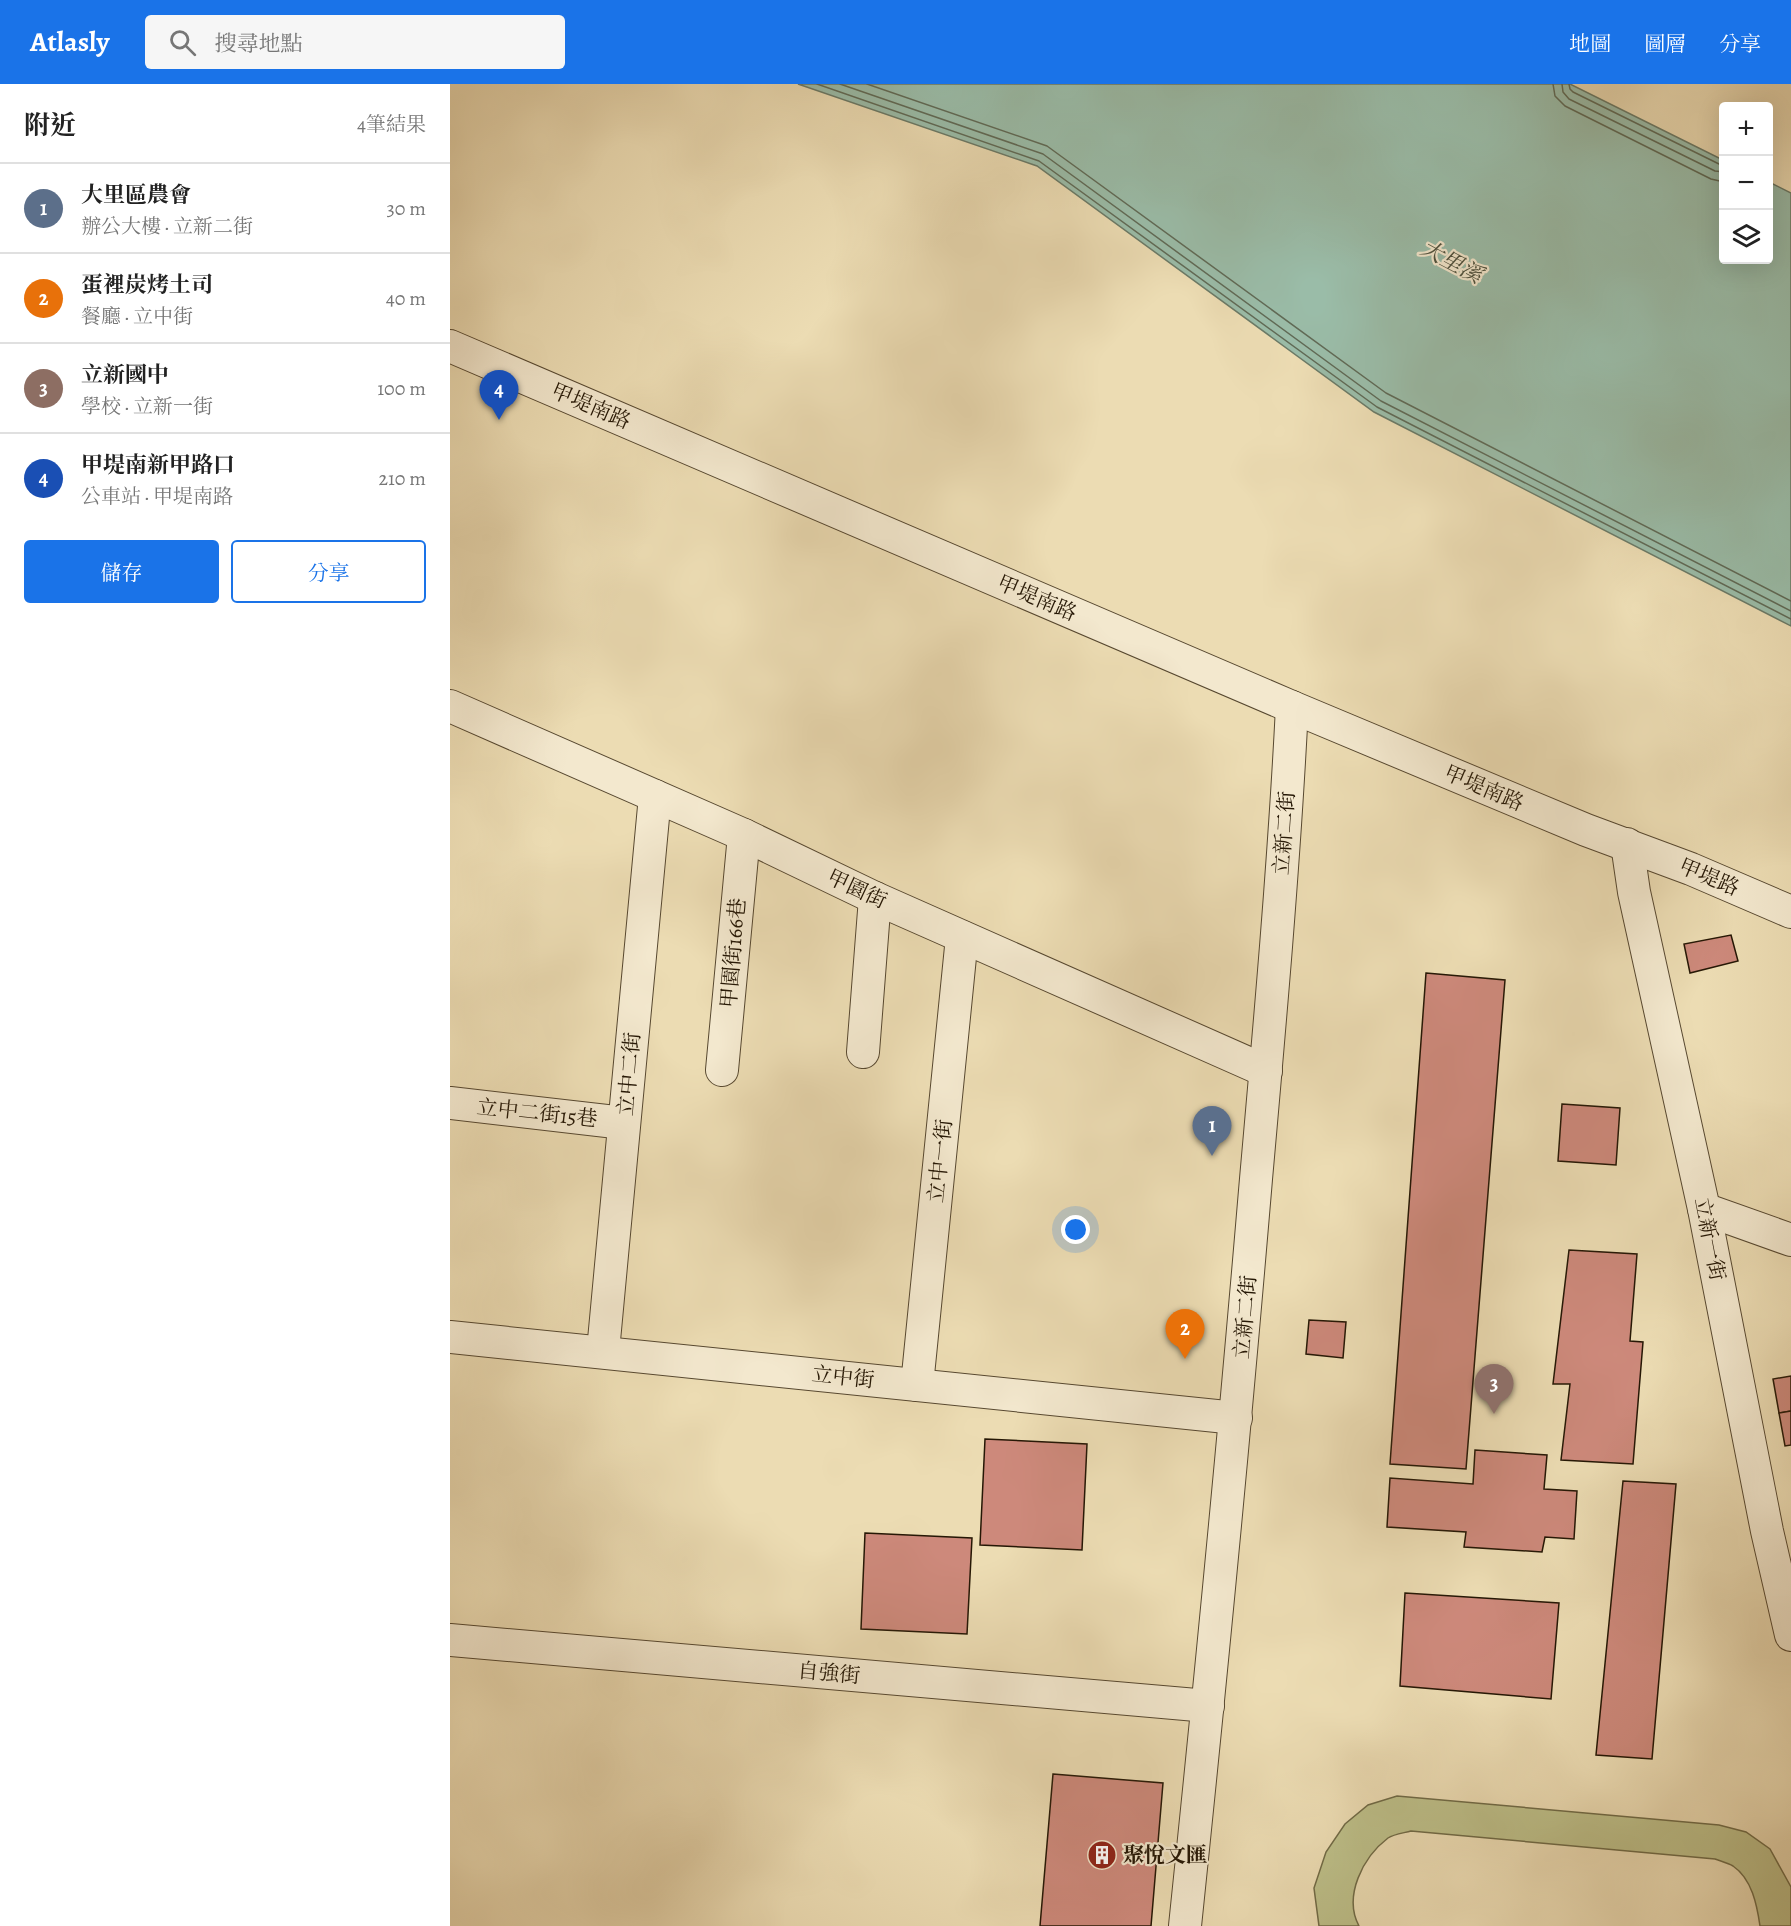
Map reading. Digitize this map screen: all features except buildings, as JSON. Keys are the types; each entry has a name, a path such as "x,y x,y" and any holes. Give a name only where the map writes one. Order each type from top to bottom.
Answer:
{"street":[{"name":"甲堤南路","path":"450,345 1292,707 1586,830 1626,844"},
{"name":"甲園街","path":"450,706 744,835 875,898 1266,1071"},
{"name":"立新二街","path":"1185,1926 1236,1418 1266,1071 1292,707"},
{"name":"立中二街","path":"603,1351 656,796"},
{"name":"甲園街166巷","path":"722,1070 744,835"},
{"name":"甲堤路","path":"1626,844 1791,912"},
{"name":"立新一街","path":"1626,844 1636,903 1704,1209 1767,1530 1791,1635"},
{"path":"863,1052 875,898"},
{"name":"立中一街","path":"917,1385 962,937"},
{"name":"立中二街15巷","path":"450,1103 624,1123"},
{"path":"1704,1209 1791,1240"},
{"name":"立中街","path":"450,1337 1236,1418"},
{"name":"自強街","path":"450,1640 1208,1706"}],"green space":[{"path":"1397,1796 1719,1825 1746,1832 1770,1849 1791,1887 1791,1926 1760,1926 1755,1901 1745,1878 1733,1866 1715,1859 1411,1831 1388,1838 1364,1866 1358,1878 1353,1902 1359,1926 1319,1926 1314,1888 1326,1852 1345,1824 1368,1805"}],"water":[{"name":"大里溪","path":"798,84 1570,84 1719,158 1719,264 1773,264 1773,184 1791,193 1791,626 1374,412 1037,166"}],"place":[{"name":"甲堤南新甲路口","path":"499,420"},
{"name":"大里區農會","path":"1212,1156"},
{"name":"蛋裡炭烤土司","path":"1185,1359"},
{"name":"立新國中","path":"1494,1414"},
{"name":"聚悅文匯","path":"1102,1855"}]}
